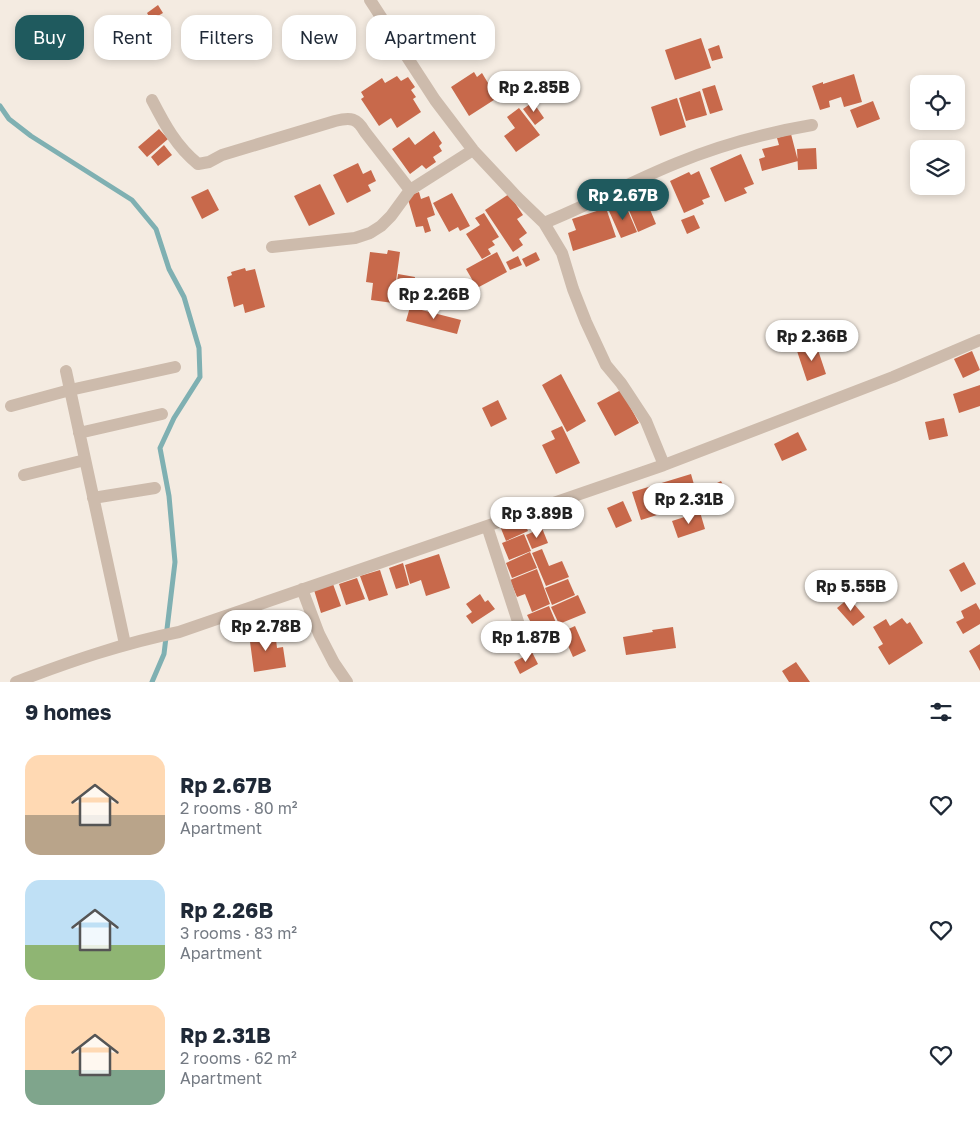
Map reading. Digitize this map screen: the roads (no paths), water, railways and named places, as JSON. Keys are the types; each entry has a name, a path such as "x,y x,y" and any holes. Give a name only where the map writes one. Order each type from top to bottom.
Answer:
{"street":[{"path":"370,0 435,100 473,150 544,223 562,253 573,289 606,365 622,383 646,421 664,464"},
{"path":"152,100 175,142 198,164 335,121 352,119 359,122 410,190"},
{"path":"544,223 573,212 669,166 726,145 769,132 812,124"},
{"path":"272,247 355,238 370,233 392,216 410,190 473,150"},
{"path":"16,682 125,644 179,632 664,464 893,376 980,340"},
{"path":"11,406 70,390 175,367"},
{"path":"66,370 125,644"},
{"path":"79,434 162,414"},
{"path":"24,475 85,460"},
{"path":"93,498 155,488"},
{"path":"487,526 522,634"},
{"path":"302,589 319,634 334,663 347,682"}],"waterway":[{"path":"0,106 9,119 31,136 132,200 156,229 169,269 184,297 199,348 200,377 174,418 160,448 169,496 175,562 164,654 152,682"}]}
